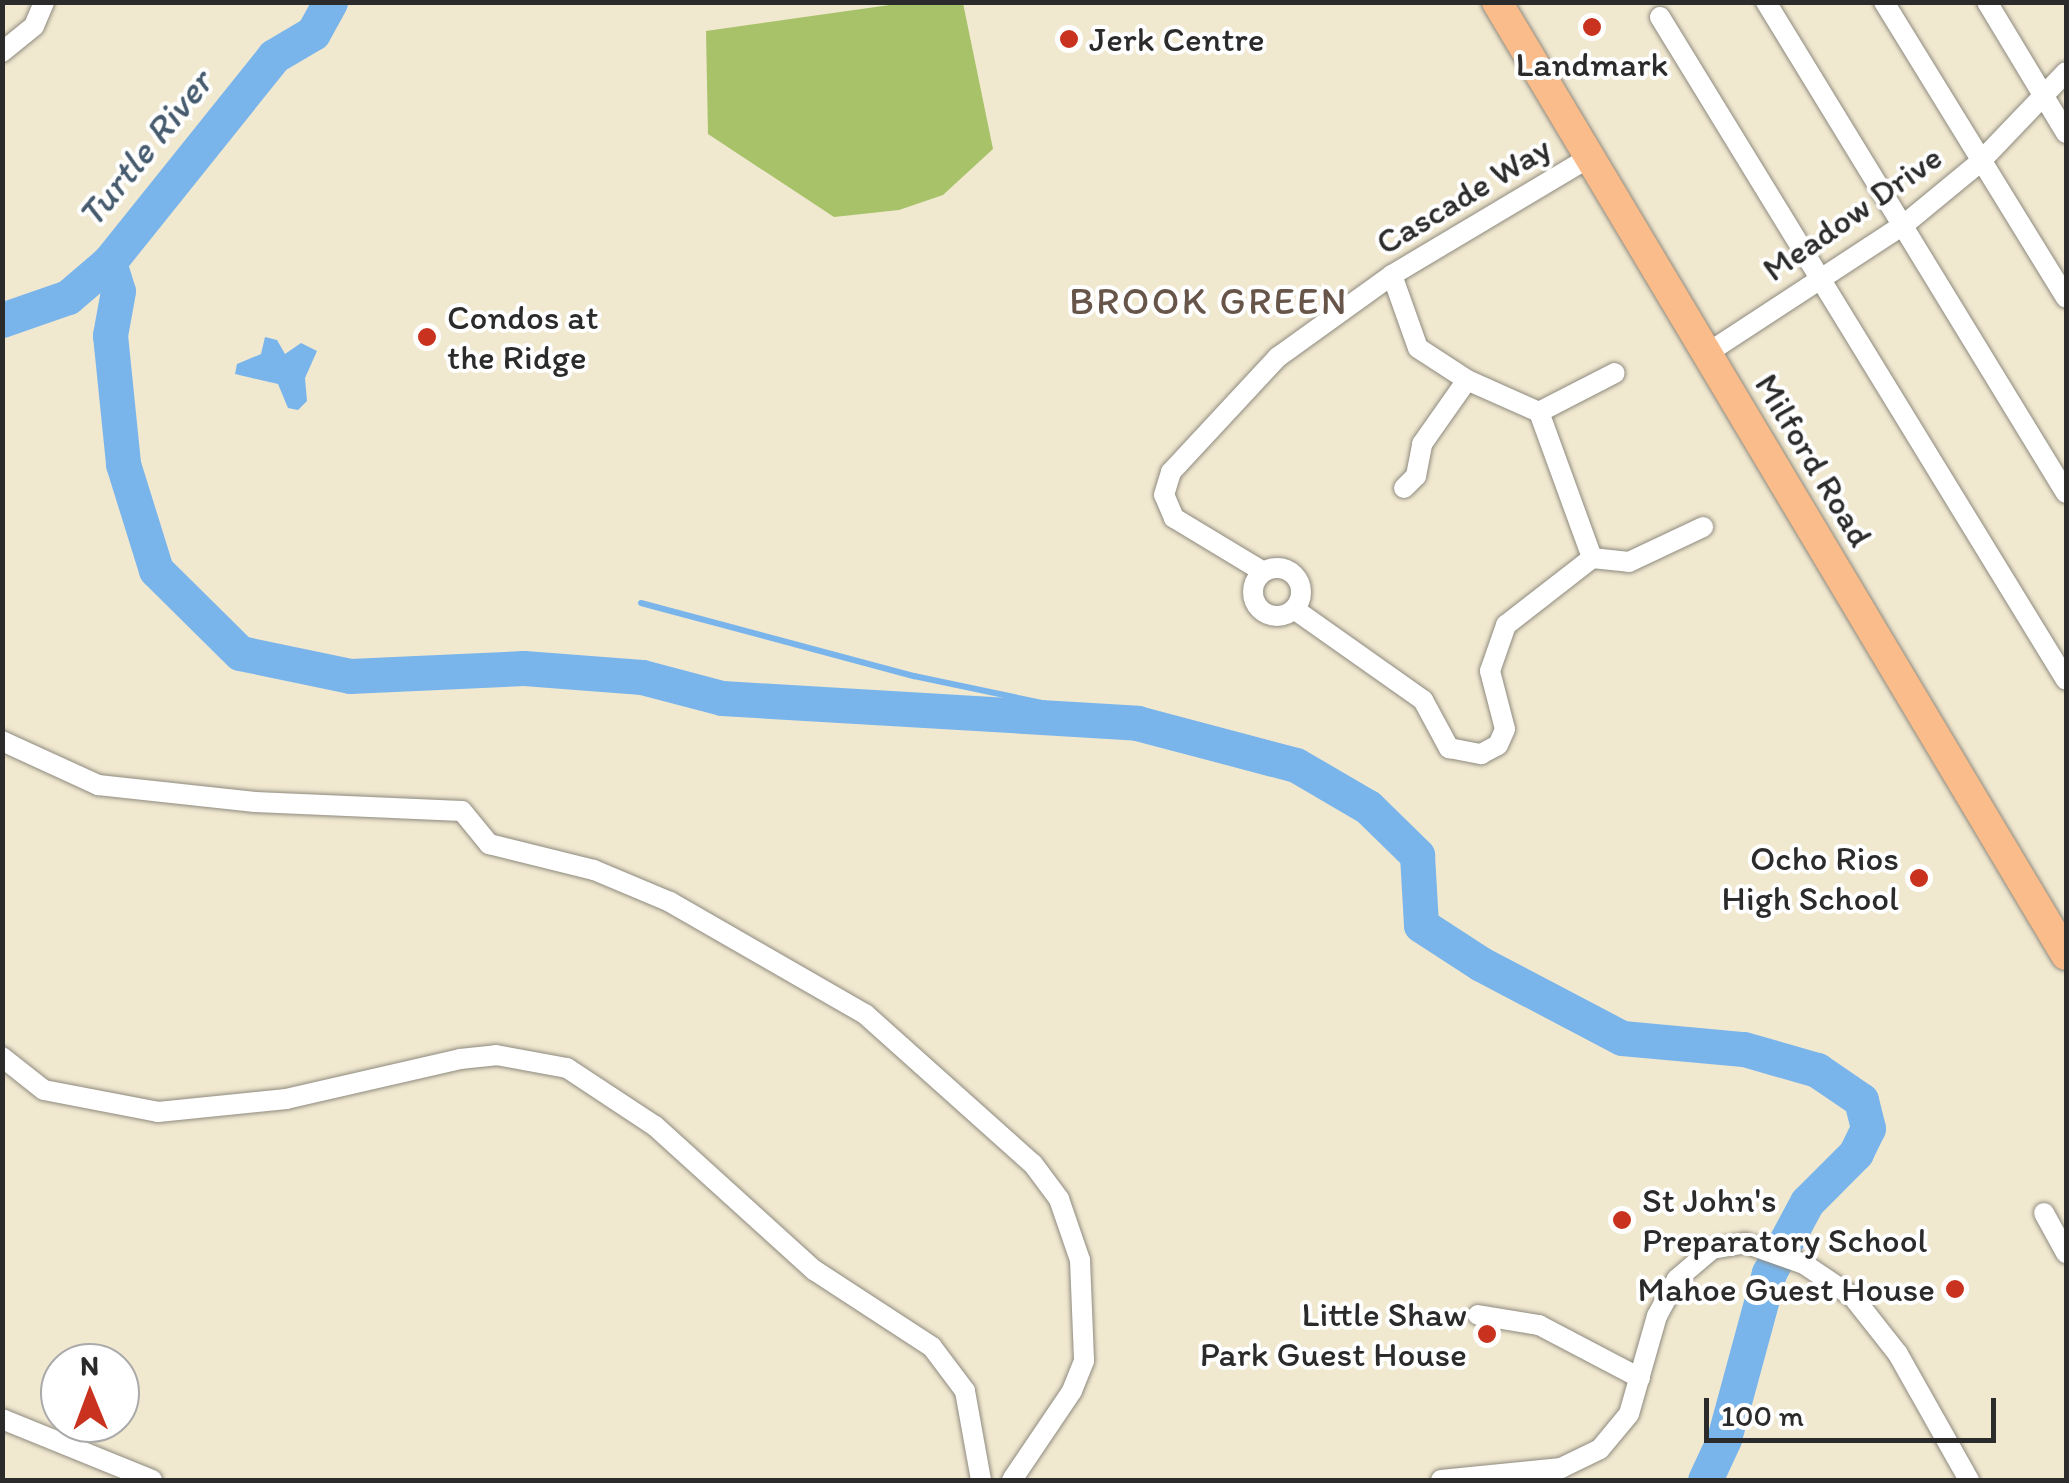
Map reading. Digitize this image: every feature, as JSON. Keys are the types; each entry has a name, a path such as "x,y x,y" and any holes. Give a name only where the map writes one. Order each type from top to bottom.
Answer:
{"main road":[{"name":"Milford Road","path":"1497,2 2066,955"}],"street":[{"path":"2,52 34,26 44,2"},
{"path":"1766,2 1906,224 2066,493"},
{"path":"1884,2 2066,298"},
{"path":"1987,2 2066,132"},
{"path":"1660,18 2066,680"},
{"name":"Meadow Drive","path":"1706,354 1820,276 1906,224 1980,162 2066,72"},
{"name":"Cascade Way","path":"1262,571 1174,518 1164,494 1171,472 1278,357 1392,275 1592,156"},
{"path":"1392,275 1418,348 1467,380 1539,412 1592,558"},
{"path":"1539,412 1615,373"},
{"path":"1404,488 1416,476 1422,444 1467,380"},
{"path":"1294,609 1423,700 1449,748 1466,755 1498,745 1505,729 1491,653 1506,624 1592,558 1630,562 1703,527"},
{"path":"1262,571 1294,576 1300,589 1294,609 1279,616 1258,606 1254,590 1262,571"},
{"path":"2,741 98,785 255,802 462,810 489,844 594,870 670,902 865,1014 1033,1164 1059,1199 1080,1260 1084,1360 1072,1391 1012,1480"},
{"path":"2,1057 44,1090 158,1112 233,1108 422,1064 496,1055 568,1068 655,1126 814,1270 932,1346 965,1391 980,1480"},
{"path":"2044,1214 2066,1252"},
{"path":"1441,1480 1562,1468 1584,1459 1618,1432 1668,1292 1692,1262 1728,1245 1763,1244 1804,1264 1853,1297 1875,1322 1969,1480"},
{"path":"1478,1315 1539,1325 1640,1378"},
{"path":"2,1419 152,1480"}],"green space":[{"path":"911,2 963,3 993,149 943,195 899,210 834,217 708,134 706,31"}],"water":[{"path":"265,337 277,340 285,354 301,343 317,351 305,378 307,401 298,410 288,408 278,384 235,374 237,364 261,354"}],"waterway":[{"name":"Turtle River","path":"2,320 68,297 109,262 274,56 313,33 330,2"},
{"path":"109,262 118,291 110,335 123,464 156,570 240,653 350,676 524,668 642,677 722,698 1137,723 1296,765 1368,807 1417,855 1421,925 1481,964 1622,1038 1744,1049 1817,1070 1861,1100 1868,1128 1856,1153 1807,1202 1769,1273 1724,1439 1705,1480"},
{"path":"641,603 914,676 1137,723"}],"place":[{"name":"Landmark","path":"1592,27"},
{"name":"Jerk Centre","path":"1069,39"},
{"name":"Condos at the Ridge","path":"427,337"},
{"name":"Ocho Rios High School","path":"1919,878"},
{"name":"St John's Preparatory School","path":"1622,1220"},
{"name":"Mahoe Guest House","path":"1955,1289"},
{"name":"Little Shaw Park Guest House","path":"1487,1334"}],"district":[{"name":"BROOK GREEN","path":"1209,302"}]}
